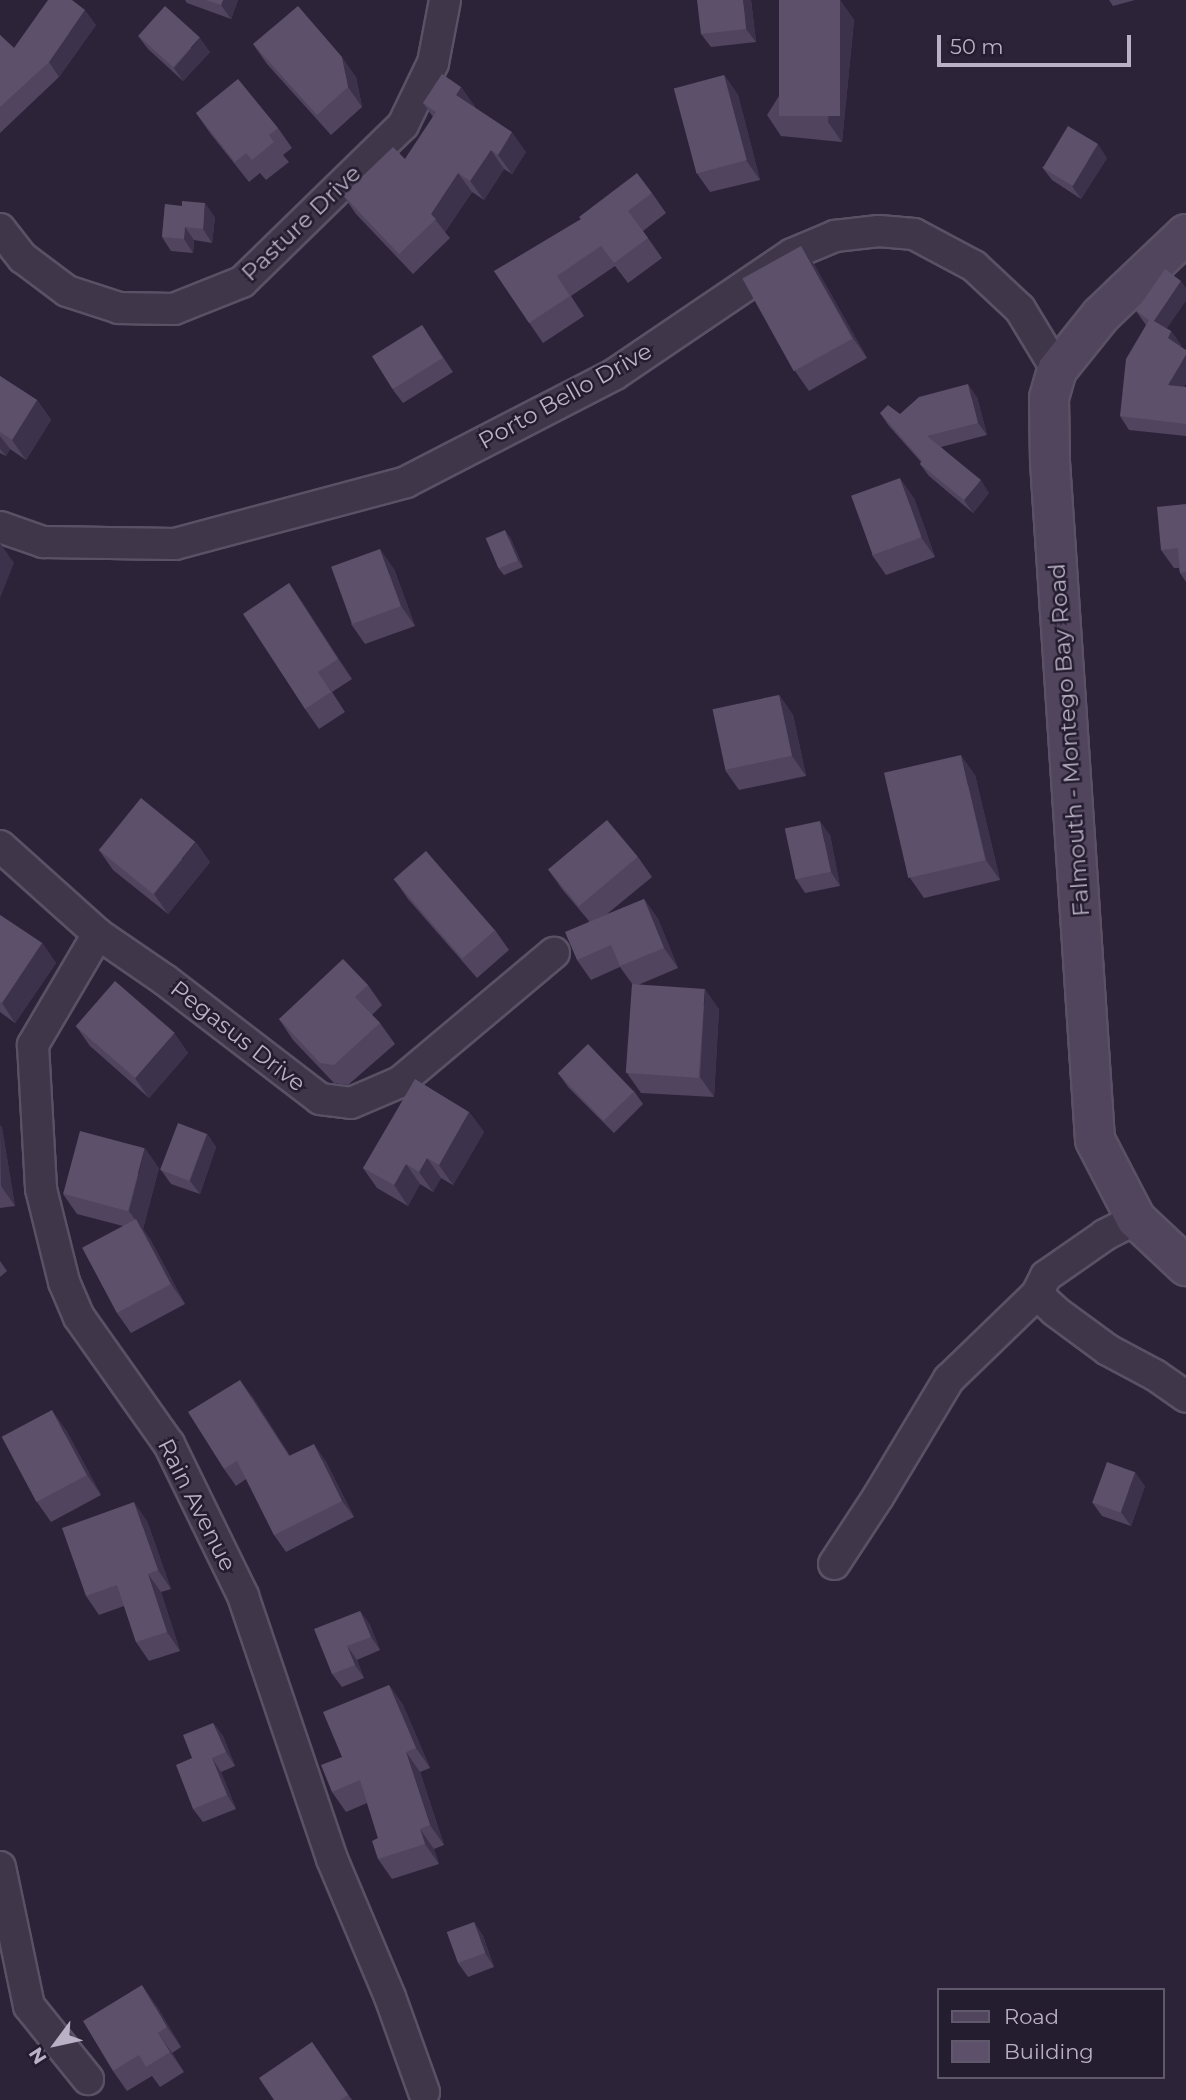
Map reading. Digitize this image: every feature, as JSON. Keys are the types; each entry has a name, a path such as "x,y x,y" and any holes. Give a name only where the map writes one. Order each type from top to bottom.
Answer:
{"main road":[{"name":"Falmouth - Montego Bay Road","path":"1186,234 1101,315 1057,370 1049,398 1095,1140 1136,1219 1186,1266"}],"street":[{"name":"Pasture Drive","path":"0,229 23,258 67,291 119,308 174,309 242,282 403,125 433,63 444,0"},
{"name":"Porto Bello Drive","path":"0,527 43,542 175,544 406,482 615,374 792,254 835,236 879,232 914,234 974,266 1020,309 1057,370"},
{"name":"Pegasus Drive","path":"0,846 98,934 165,980 320,1098 351,1102 400,1082 554,953"},
{"name":"Rain Avenue","path":"98,934 33,1045 41,1189 64,1282 79,1317 169,1444 243,1596 332,1859 390,1997 424,2092"},
{"path":"834,1564 949,1379 1037,1294 1046,1276 1105,1236 1136,1219"},
{"path":"1037,1294 1055,1311 1108,1350 1155,1375 1186,1397"},
{"path":"0,1867 29,2006 88,2079"}],"building":[{"path":"48,0 72,0 85,10 49,62 0,107 0,35 14,48"},
{"path":"206,0 223,0 221,5"},
{"path":"697,0 743,0 746,29 701,34"},
{"path":"779,0 840,0 840,116 779,116"},
{"path":"165,6 200,37 173,67 138,36"},
{"path":"298,6 342,57 348,87 317,115 253,44"},
{"path":"442,74 461,87 456,95 512,132 498,155 491,150 470,181 458,173 431,214 436,219 399,254 343,195 393,147 405,159 436,112 423,103"},
{"path":"724,75 747,160 697,173 674,88"},
{"path":"238,79 278,128 269,135 274,142 252,160 246,153 235,162 196,113"},
{"path":"1068,126 1098,144 1073,186 1043,168"},
{"path":"637,173 652,193 628,211 648,238 614,263 601,246 557,276 570,296 529,323 494,271 581,219 579,217"},
{"path":"182,201 205,203 203,229 185,227 184,239 162,237 165,204 182,206"},
{"path":"801,246 852,339 794,371 742,278"},
{"path":"1165,269 1181,281 1154,321 1171,331 1168,338 1186,350 1186,355 1168,385 1186,387 1186,424 1120,416 1126,359 1149,320 1136,311"},
{"path":"422,325 443,358 393,389 372,356"},
{"path":"0,376 37,400 12,440 0,432"},
{"path":"968,384 978,423 927,436 981,480 964,500 920,464 922,461 880,413 888,405 900,414 919,397"},
{"path":"900,478 922,537 873,555 851,496"},
{"path":"1186,504 1186,572 1180,573 1178,548 1161,550 1157,507"},
{"path":"505,530 518,560 499,569 486,538"},
{"path":"380,549 401,606 352,624 331,567"},
{"path":"289,583 338,659 318,672 331,692 305,709 243,614"},
{"path":"779,695 792,756 725,770 712,709"},
{"path":"961,755 985,860 908,878 884,773"},
{"path":"141,798 195,842 153,894 99,850"},
{"path":"607,820 638,857 579,906 548,869"},
{"path":"820,821 831,872 796,879 785,828"},
{"path":"426,851 495,930 462,958 394,879"},
{"path":"644,899 664,948 620,966 611,945 577,960 565,932"},
{"path":"0,915 42,943 2,1003 0,1002"},
{"path":"343,959 368,985 355,997 380,1023 334,1065 320,1063 279,1019"},
{"path":"115,981 175,1033 135,1078 76,1026"},
{"path":"632,984 705,989 699,1078 626,1073"},
{"path":"588,1044 634,1091 604,1121 558,1073"},
{"path":"415,1079 469,1112 439,1165 427,1158 419,1172 406,1164 394,1185 363,1168"},
{"path":"178,1123 207,1134 189,1181 160,1170"},
{"path":"80,1131 145,1148 128,1211 63,1194"},
{"path":"136,1219 171,1284 117,1313 82,1248"},
{"path":"240,1380 289,1456 314,1444 342,1501 274,1535 237,1461 224,1469 188,1412"},
{"path":"52,1410 87,1475 36,1502 2,1437"},
{"path":"1107,1462 1135,1472 1120,1513 1092,1502"},
{"path":"134,1502 158,1570 148,1574 167,1632 136,1642 117,1585 86,1596 62,1528"},
{"path":"360,1611 371,1637 347,1646 355,1665 332,1674 314,1629"},
{"path":"389,1685 416,1748 406,1752 430,1825 420,1829 425,1844 378,1859 372,1841 378,1838 360,1780 332,1792 321,1765 342,1757 323,1712"},
{"path":"213,1723 226,1752 212,1758 227,1795 193,1809 176,1765 192,1758 183,1735"},
{"path":"474,1922 485,1953 458,1963 447,1932"},
{"path":"142,1985 167,2027 158,2033 170,2052 146,2067 139,2055 113,2071 83,2021"},
{"path":"312,2042 348,2095 340,2100 274,2100 259,2078"}]}
